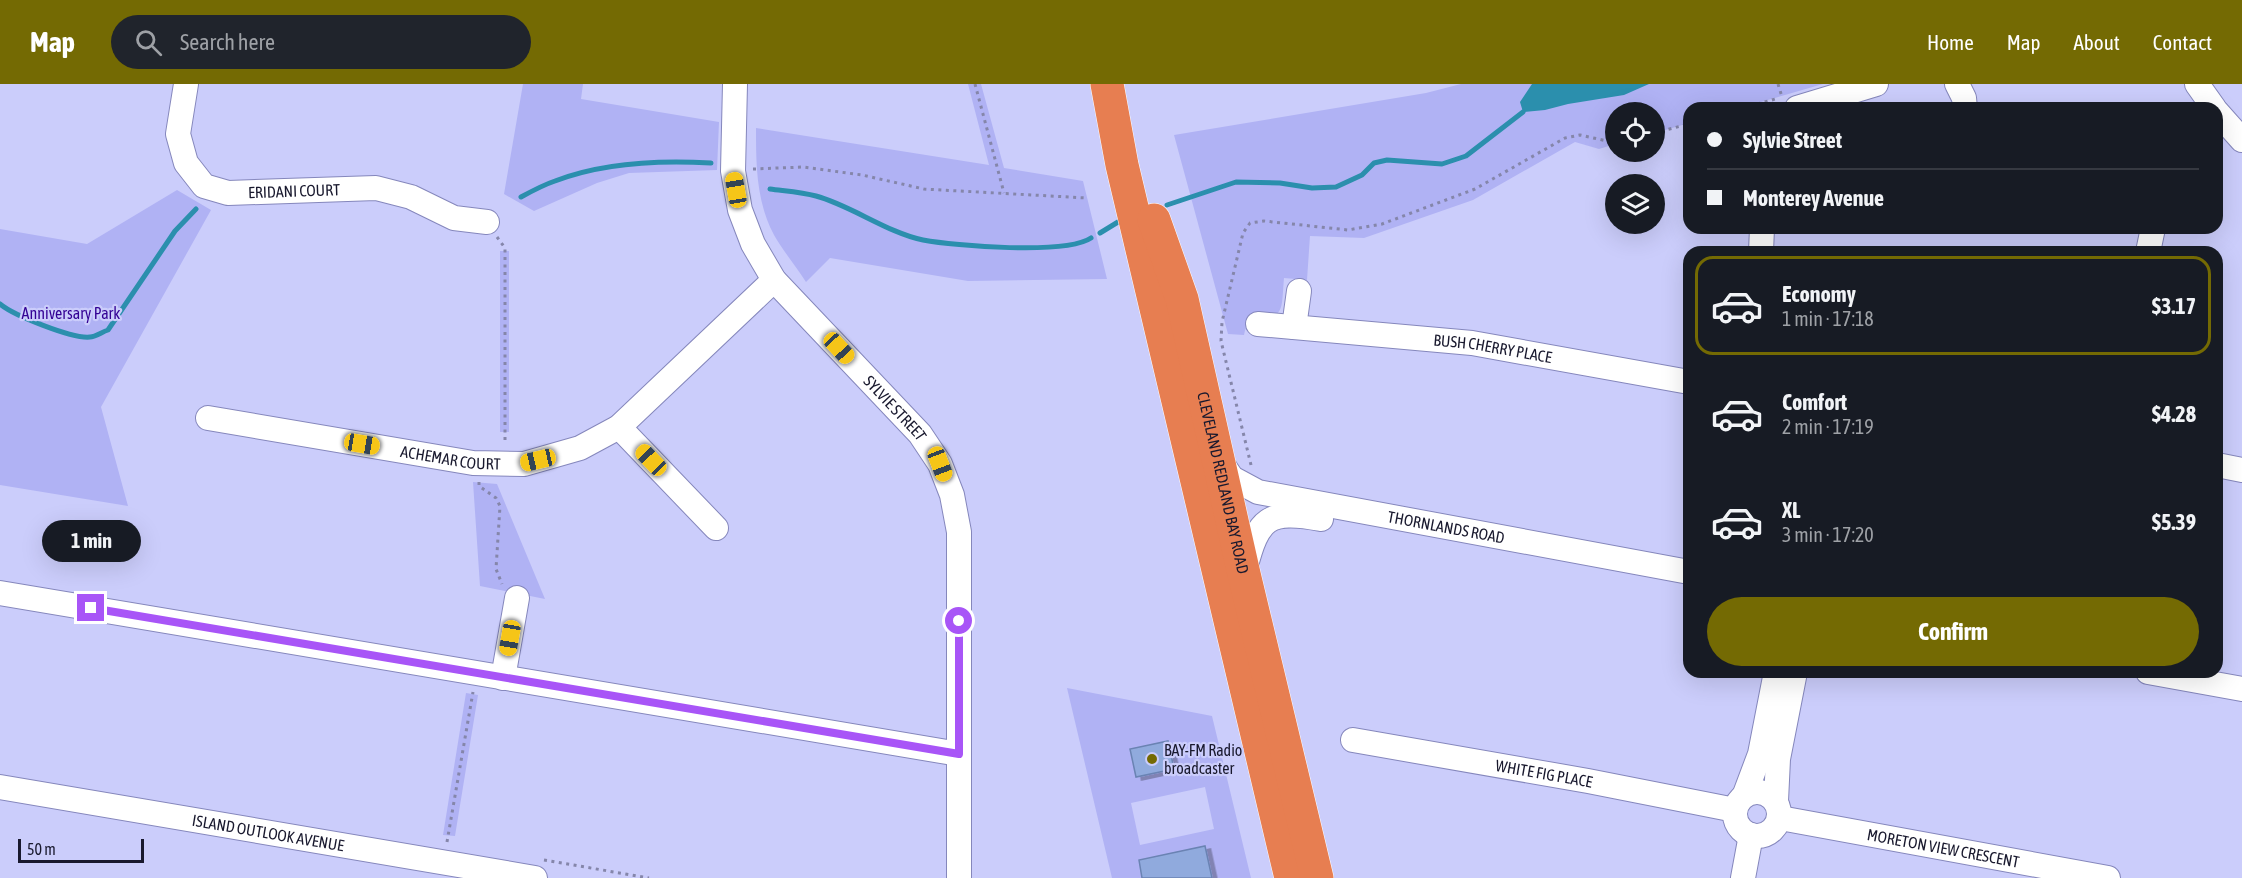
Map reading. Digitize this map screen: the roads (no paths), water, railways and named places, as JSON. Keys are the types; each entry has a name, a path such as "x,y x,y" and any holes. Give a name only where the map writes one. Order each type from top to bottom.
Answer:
{"highway":[{"name":"CLEVELAND REDLAND BAY ROAD","path":"1108,88 1182,298 1244,574 1317,878"},
{"name":"CLEVELAND REDLAND BAY ROAD","path":"1108,88 1122,165 1291,878"},
{"path":"1182,298 1168,300 1165,309 1181,374 1187,434"}],"street":[{"name":"ERIDANI COURT","path":"186,84 177,134 186,164 204,186 228,193 376,188 411,196 453,218 487,222"},
{"name":"SYLVIE STREET","path":"735,84 748,170 740,210 753,244 774,280 920,434 940,464 952,495 959,532 959,878"},
{"path":"1795,102 1876,84"},
{"path":"1957,84 1964,102"},
{"path":"2197,84 2209,102"},
{"path":"2223,121 2242,140"},
{"name":"ACHEMAR COURT","path":"208,418 490,464 524,464 580,448 619,427 774,280"},
{"path":"1294,327 1299,291"},
{"name":"BUSH CHERRY PLACE","path":"1258,324 1472,343 1683,381"},
{"path":"619,427 716,528"},
{"name":"THORNLANDS ROAD","path":"1217,457 1232,478 1258,492 1683,571"},
{"path":"2223,466 2242,470"},
{"name":"THORNLANDS ROAD","path":"1244,574 1252,540 1263,525 1278,516 1298,515 1683,586"},
{"path":"0,593 959,754"},
{"path":"503,678 517,598"},
{"path":"2223,670 2242,674"},
{"path":"1775,678 1760,754 1740,802 1738,826 1751,836 1769,833 1776,827 1778,759 1794,678"},
{"path":"2181,678 2242,689"},
{"name":"WHITE FIG PLACE","path":"1353,740 1588,781 1740,802"},
{"name":"ISLAND OUTLOOK AVENUE","path":"0,787 535,878"},
{"path":"1740,802 1756,791 1768,794 1778,810"},
{"name":"MORETON VIEW CRESCENT","path":"1778,810 2108,878"},
{"path":"1743,878 1751,836"}],"waterway":[{"path":"1167,205 1236,182 1280,183 1312,188 1336,187 1362,175 1374,163 1387,160 1442,164 1466,156 1523,112"},
{"path":"521,197 546,184 612,166 652,162 711,163"},
{"path":"770,189 829,200 896,231 923,240 959,245 1035,248 1078,243 1091,238"},
{"path":"0,304 29,320 81,337 92,337 108,330 175,231 196,209"},
{"path":"1100,233 1118,222"}],"place":[{"name":"BAY-FM Radio broadcaster","path":"1152,759"}],"park label":[{"name":"Anniversary Park","path":"71,313"}]}
